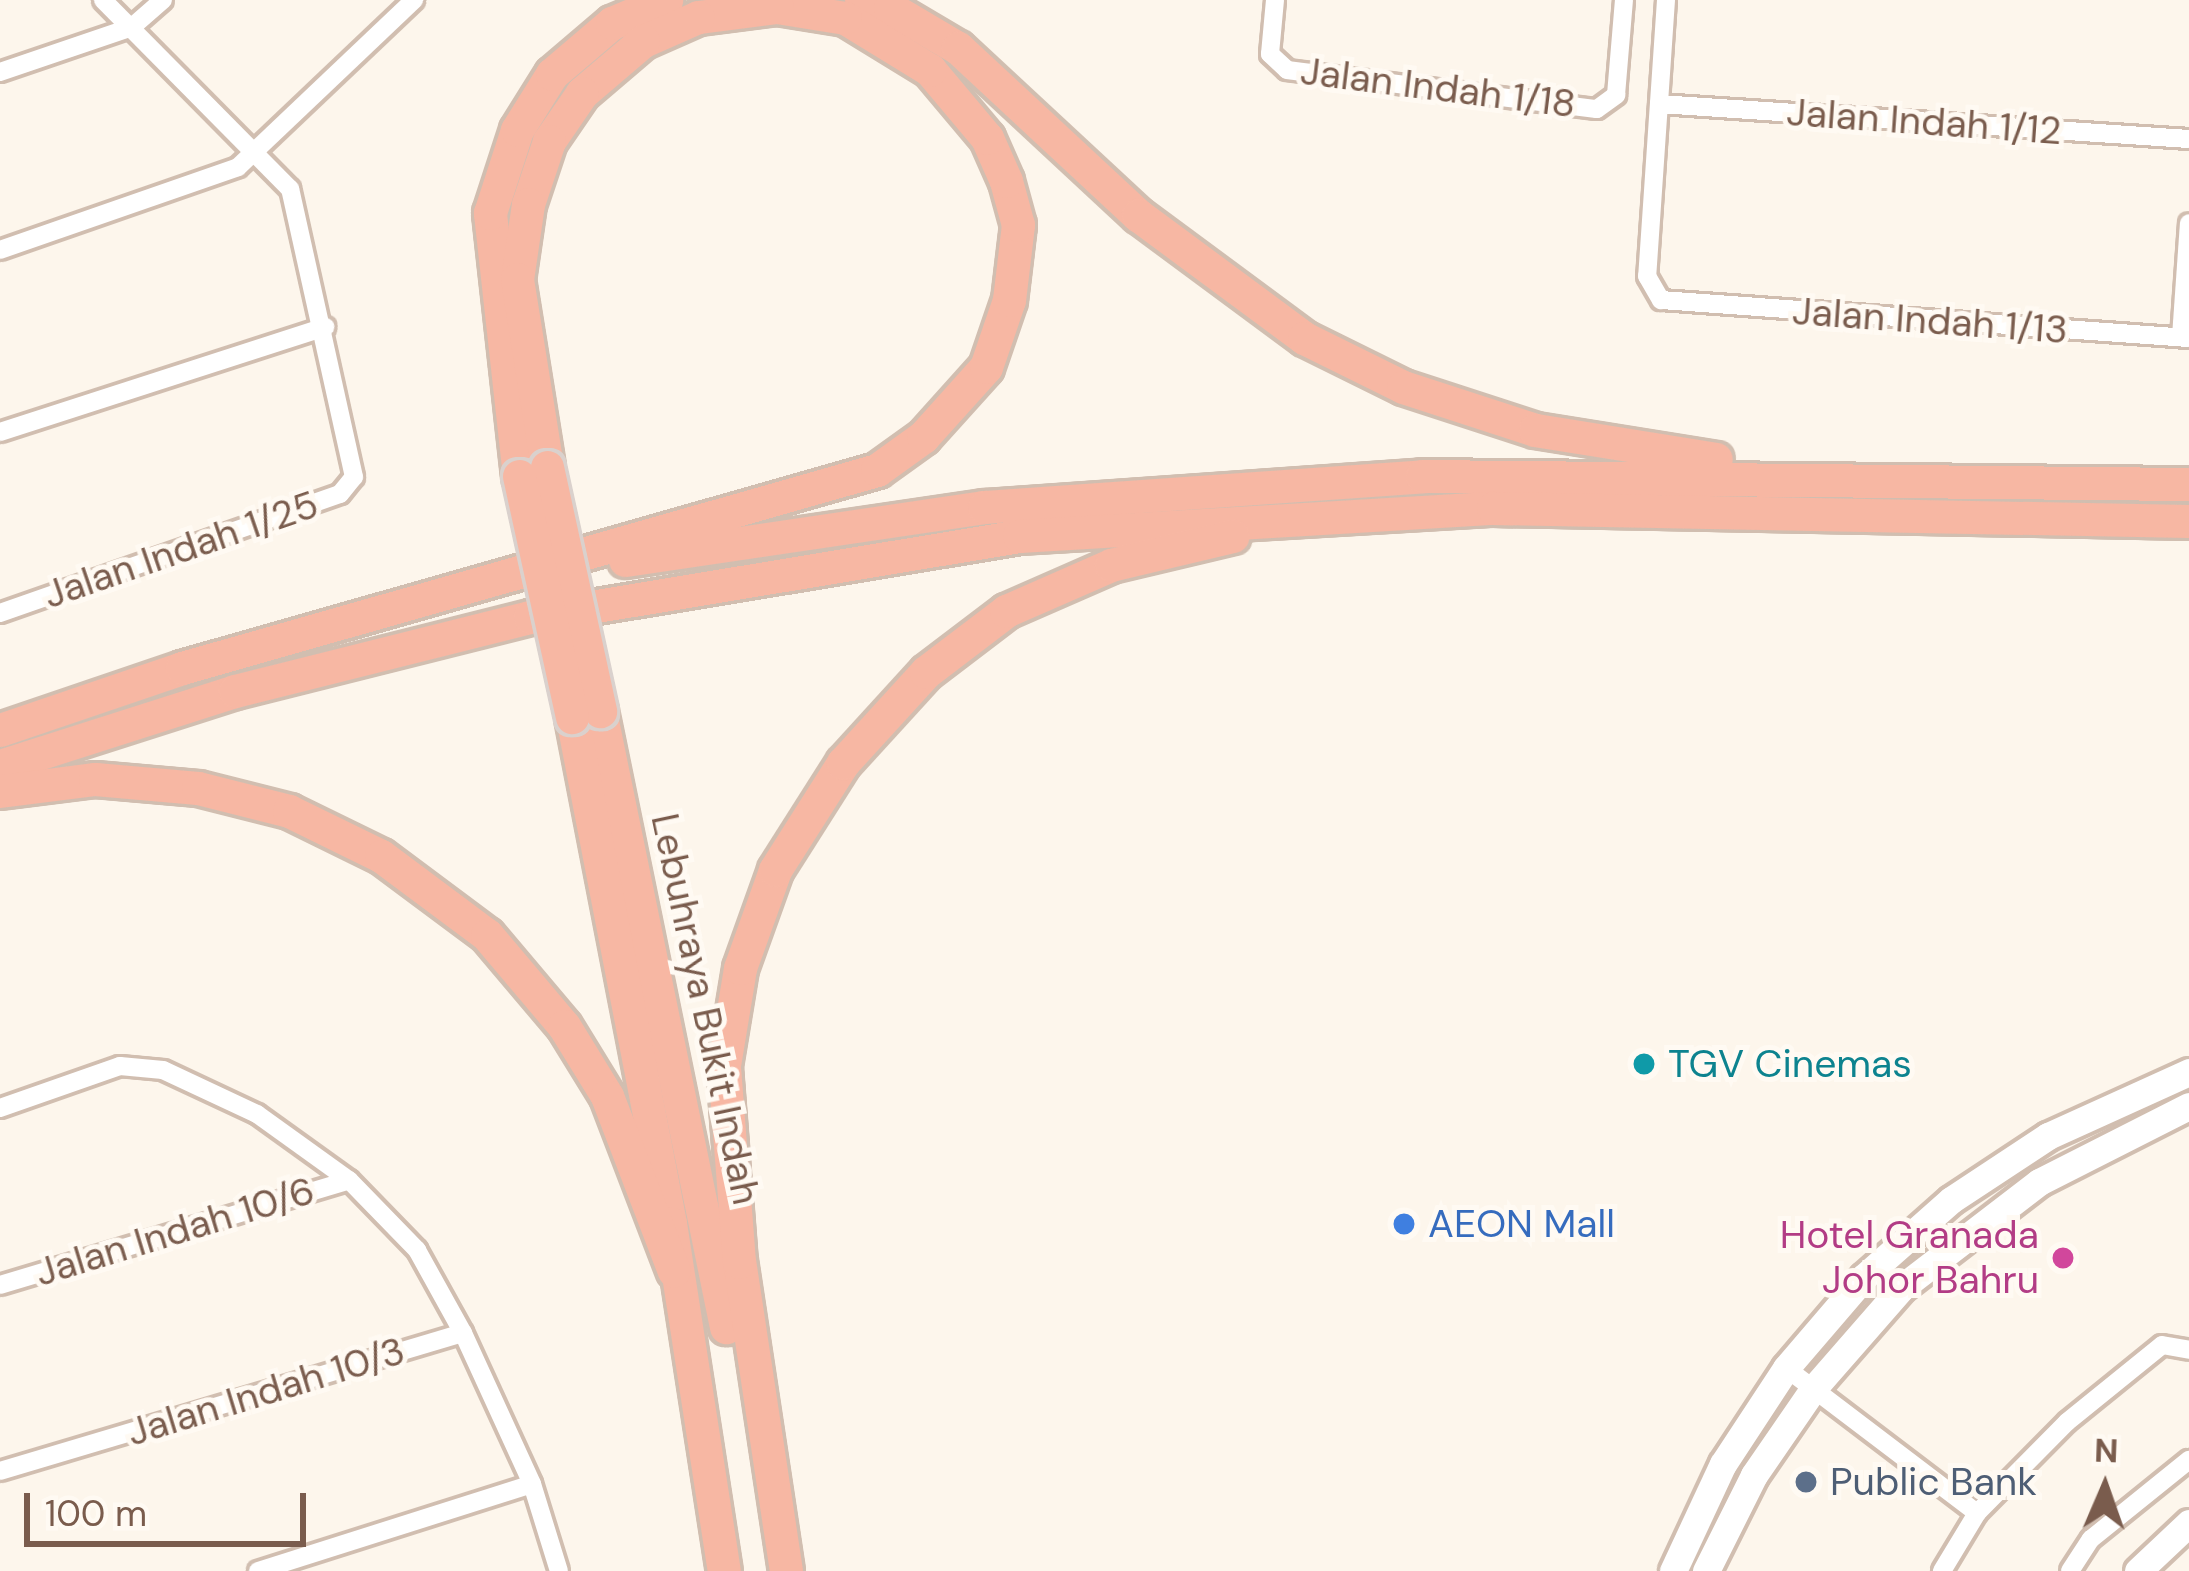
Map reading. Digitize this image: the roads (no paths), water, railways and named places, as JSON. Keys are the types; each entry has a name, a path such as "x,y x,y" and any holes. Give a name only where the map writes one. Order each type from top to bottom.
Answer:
{"highway":[{"path":"533,472 490,213 517,130 553,74 612,23 666,0"},
{"path":"861,0 890,8 958,48 1234,291 1304,338 1403,387 1534,430 1855,476"},
{"path":"0,730 487,581 877,470 923,436 986,368 1009,300 1018,225 987,138 930,70 845,18 777,7 698,17 643,41 582,93 549,141 528,204 517,279 533,472"},
{"name":"Lebuhraya Bukit Indah","path":"533,472 718,1280 764,1571"},
{"path":"487,581 963,510 1167,490 1422,476 1855,476 2189,484"},
{"path":"0,766 380,652 712,581 1019,536 1396,512 1712,509 2189,521"},
{"path":"786,1571 739,1262 725,1088 740,968 775,870 843,763 926,672 1006,611 1111,565 1396,512"},
{"name":"Lebuhraya Bukit Indah","path":"586,714 724,1571"},
{"path":"0,791 95,779 198,788 289,811 381,856 487,935 564,1026 607,1096 674,1271"}],"street":[{"path":"0,432 325,326 290,188 103,0"},
{"path":"0,72 132,27 164,0"},
{"path":"0,250 238,167 414,0"},
{"name":"Jalan Indah 1/18","path":"1275,0 1270,54 1287,70 1597,109 1616,95 1624,0"},
{"path":"1659,104 1666,0"},
{"name":"Jalan Indah 1/12","path":"1659,104 2189,139"},
{"name":"Jalan Indah 1/13","path":"1659,104 1647,276 1654,293 1671,304 2185,338"},
{"path":"2185,338 2189,224"},
{"name":"Jalan Indah 1/25","path":"0,613 340,494 354,477 325,326"},
{"path":"0,1108 120,1066 163,1070 257,1114 349,1180 417,1250 463,1333 532,1484 559,1571"},
{"path":"1673,1571 1723,1464 1786,1369 1864,1277 1951,1200 2048,1136 2189,1072"},
{"path":"1706,1571 1754,1474 1813,1389 1901,1288 1972,1228 2112,1138 2189,1106"},
{"name":"Jalan Indah 10/6","path":"0,1285 349,1180"},
{"name":"Jalan Indah 10/3","path":"0,1472 463,1333"},
{"path":"1942,1571 1977,1513 2067,1422 2162,1345 2186,1348"},
{"path":"1786,1369 1977,1513"},
{"path":"2069,1571 2092,1539 2189,1460"},
{"path":"258,1571 532,1484"},
{"path":"2138,1571 2189,1523"}],"place":[{"name":"TGV Cinemas","path":"1644,1064"},
{"name":"AEON Mall","path":"1404,1224"},
{"name":"Hotel Granada Johor Bahru","path":"2063,1258"},
{"name":"Public Bank","path":"1806,1482"}]}
